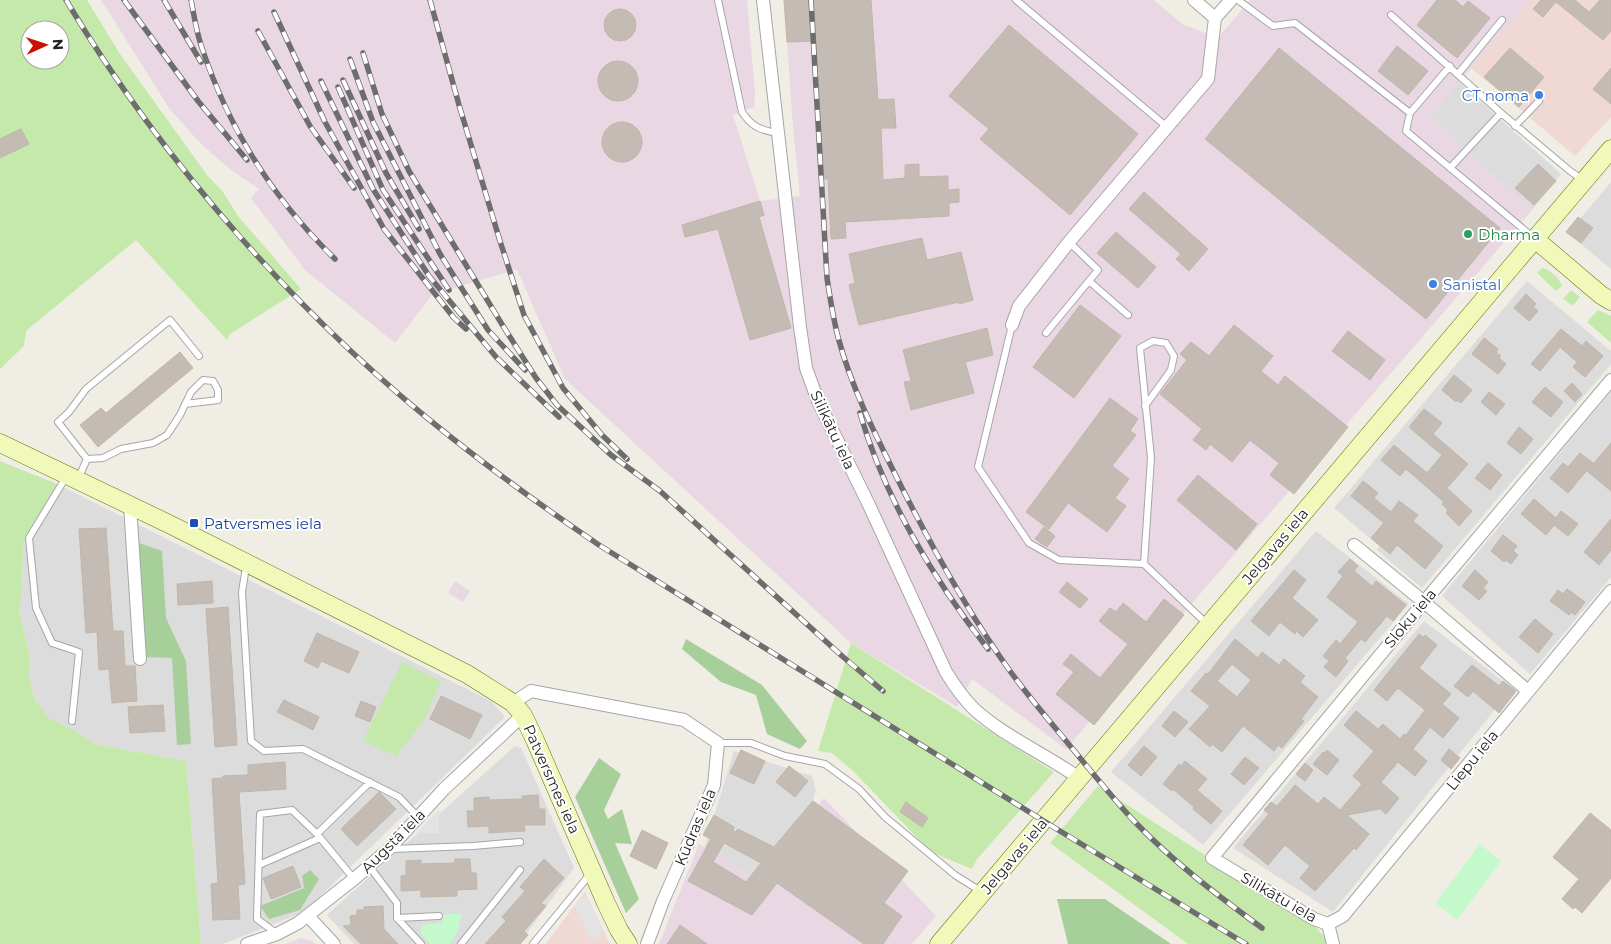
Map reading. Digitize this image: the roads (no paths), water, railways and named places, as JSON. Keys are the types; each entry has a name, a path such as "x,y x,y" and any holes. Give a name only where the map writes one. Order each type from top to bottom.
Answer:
{"street":[{"name":"Silikātu iela","path":"763,0 805,360 818,401 869,505 946,672 958,691 975,709 998,728 1078,778"},
{"path":"1194,0 1215,18"},
{"path":"1012,325 1019,306 1069,242 1208,79 1215,18 1231,0"},
{"name":"Jelgavas iela","path":"939,944 1611,149"},
{"path":"1535,239 1601,295 1611,301"},
{"name":"Sloku iela","path":"1212,858 1611,380"},
{"path":"0,442 249,564 467,674 518,709 531,691 684,720 718,744"},
{"path":"130,505 140,659"},
{"path":"1354,544 1528,691"},
{"name":"Liepu iela","path":"1328,924 1343,916 1611,591"},
{"name":"Augstā iela","path":"247,944 277,934 298,923 389,849 518,709"},
{"name":"Patversmes iela","path":"518,709 553,778 592,871 619,930 628,944"},
{"name":"Kūdras iela","path":"647,944 663,901 714,785 718,744"},
{"name":"Silikātu iela","path":"1212,858 1314,919 1328,924 1333,944"},
{"path":"308,916 334,944"}],"lane":[{"path":"718,0 742,112 749,123 765,131 778,133"},
{"path":"1016,0 1167,127"},
{"path":"1238,0 1273,26 1295,23 1410,113"},
{"path":"1391,15 1516,126 1584,181"},
{"path":"1458,74 1502,20"},
{"path":"1450,66 1410,113 1406,131 1535,239"},
{"path":"1516,126 1539,100"},
{"path":"1450,168 1501,113"},
{"path":"1046,333 1098,270 1069,242"},
{"path":"1089,282 1128,315"},
{"path":"87,459 58,422 69,412 86,389 170,320 199,356"},
{"path":"1012,325 978,467 1029,543 1058,560 1144,564 1208,625"},
{"path":"1144,564 1151,458 1140,348 1152,340 1166,343 1174,356 1171,370 1146,406"},
{"path":"72,721 79,652 52,643 36,608 29,538 87,459 103,458 121,449 153,443 167,435 191,392 203,380 214,381 218,390 218,400 185,404"},
{"path":"249,564 244,573 242,592 251,741 264,751 303,749 399,797 418,817"},
{"path":"718,744 751,743 785,756 825,764 859,789 885,818 948,870 983,892"},
{"path":"259,865 318,836 370,782"},
{"path":"277,934 257,920 260,814 292,810 318,836 354,878"},
{"path":"389,849 520,842"},
{"path":"369,866 396,904 398,918 420,944"},
{"path":"461,944 520,870"},
{"path":"533,944 592,871"},
{"path":"398,918 439,916"}],"railway":[{"path":"66,0 105,61 147,121 192,180 239,236 342,343 396,392 452,438 525,493 599,545 1055,828 1246,944"},
{"path":"124,0 198,101 247,160"},
{"path":"164,0 201,62"},
{"path":"191,0 199,39 212,76 224,105 254,160 291,212 335,259"},
{"path":"430,0 459,105 524,315 563,388 602,435 627,459"},
{"path":"811,0 829,293 836,330 844,357 858,395 884,452 939,559 980,627 1026,692 1133,820 1163,850 1195,877 1262,928"},
{"path":"274,12 325,122 384,229 454,318 466,329"},
{"path":"258,31 310,126 354,188"},
{"path":"363,53 382,114 409,171 503,326 536,378 557,405 611,455 660,491 883,691"},
{"path":"350,59 373,122 440,254 488,330 525,370"},
{"path":"343,80 386,173 419,229"},
{"path":"321,81 373,189 429,276 496,357 559,417"},
{"path":"338,87 383,190 449,290"},
{"path":"860,413 883,476 913,537 949,595 988,649"}],"place":[{"name":"CT noma","path":"1539,95"},
{"name":"Dharma","path":"1468,234"},
{"name":"Sanistal","path":"1433,284"},
{"name":"Patversmes iela","path":"194,523"}]}
